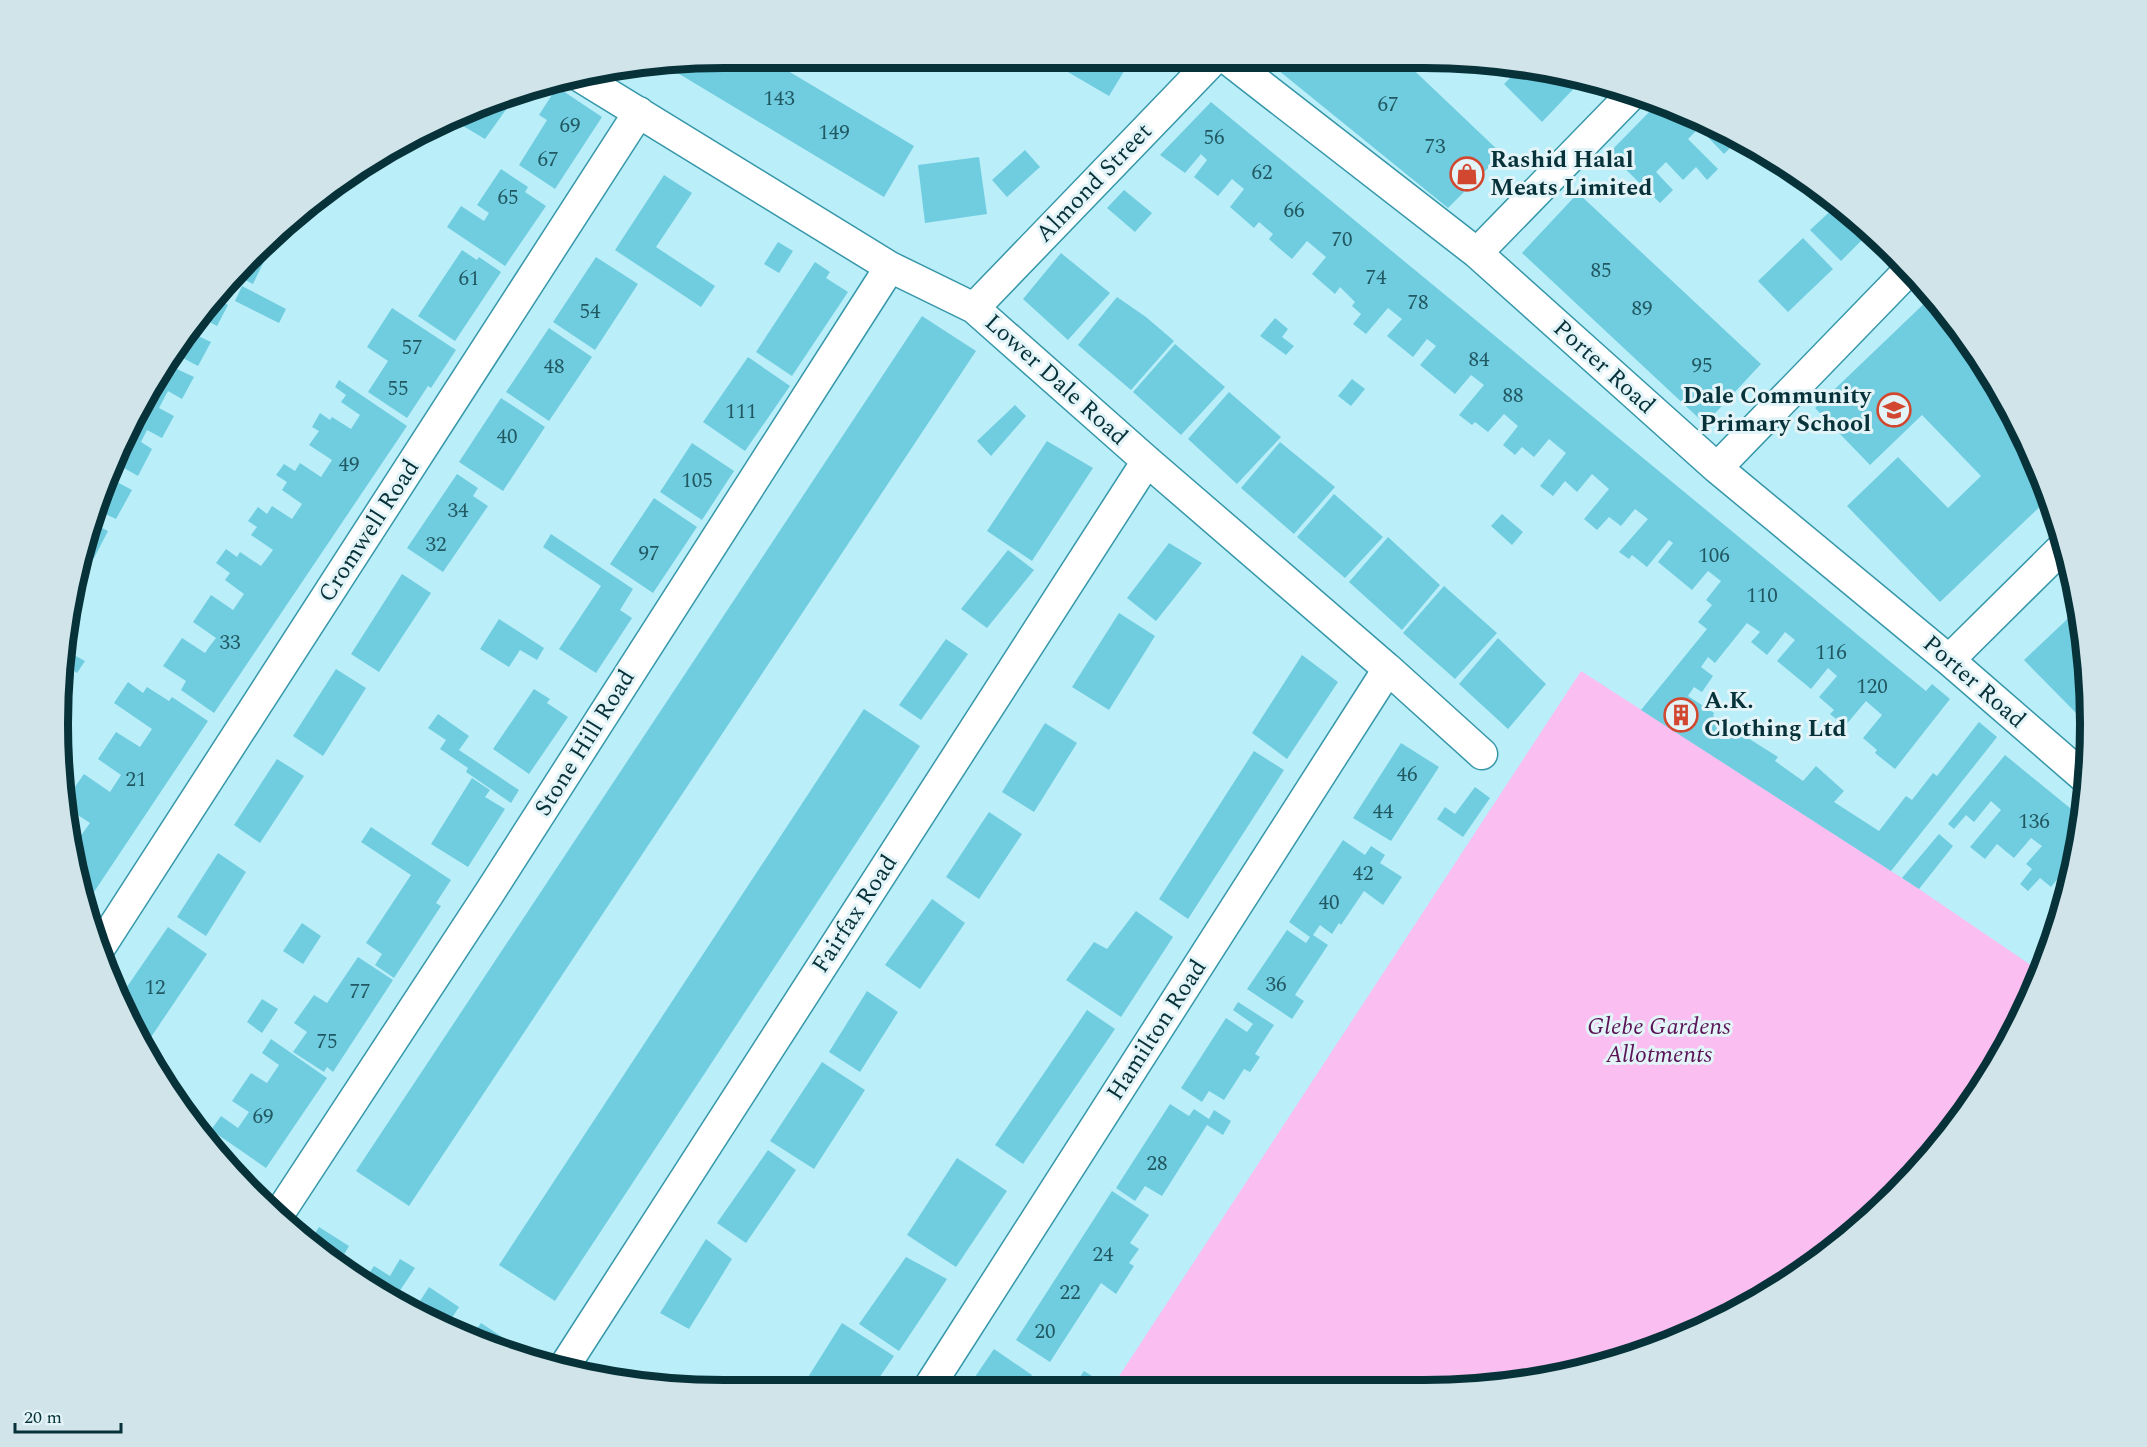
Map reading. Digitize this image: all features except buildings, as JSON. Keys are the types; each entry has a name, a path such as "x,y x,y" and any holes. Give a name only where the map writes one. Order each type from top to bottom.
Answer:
{"street":[{"name":"Almond Street","path":"974,308 1204,68"},
{"name":"Porter Road","path":"1239,68 1477,253 1717,468 1948,660 2077,772"},
{"name":"Lower Dale Road","path":"589,82 890,267 974,308 1388,669 1482,754"},
{"path":"1477,253 1626,100"},
{"name":"Cromwell Road","path":"104,941 639,112"},
{"name":"Stone Hill Road","path":"282,1209 490,892 890,267"},
{"path":"1717,468 1903,276"},
{"name":"Fairfax Road","path":"568,1360 1147,461"},
{"path":"1948,660 2057,553"},
{"name":"Hamilton Road","path":"933,1380 1388,669"}],"green space":[{"name":"Glebe Gardens Allotments","path":"1581,671 1919,889 2033,967 1992,1052 1969,1088 1917,1156 1887,1187 1856,1217 1788,1269 1714,1312 1675,1330 1634,1345 1551,1367 1466,1378 1117,1380"}],"place":[{"name":"Rashid Halal Meats Limited","path":"1467,174"},
{"name":"Dale Community Primary School","path":"1894,410"},
{"name":"A.K. Clothing Ltd","path":"1681,715"}]}
